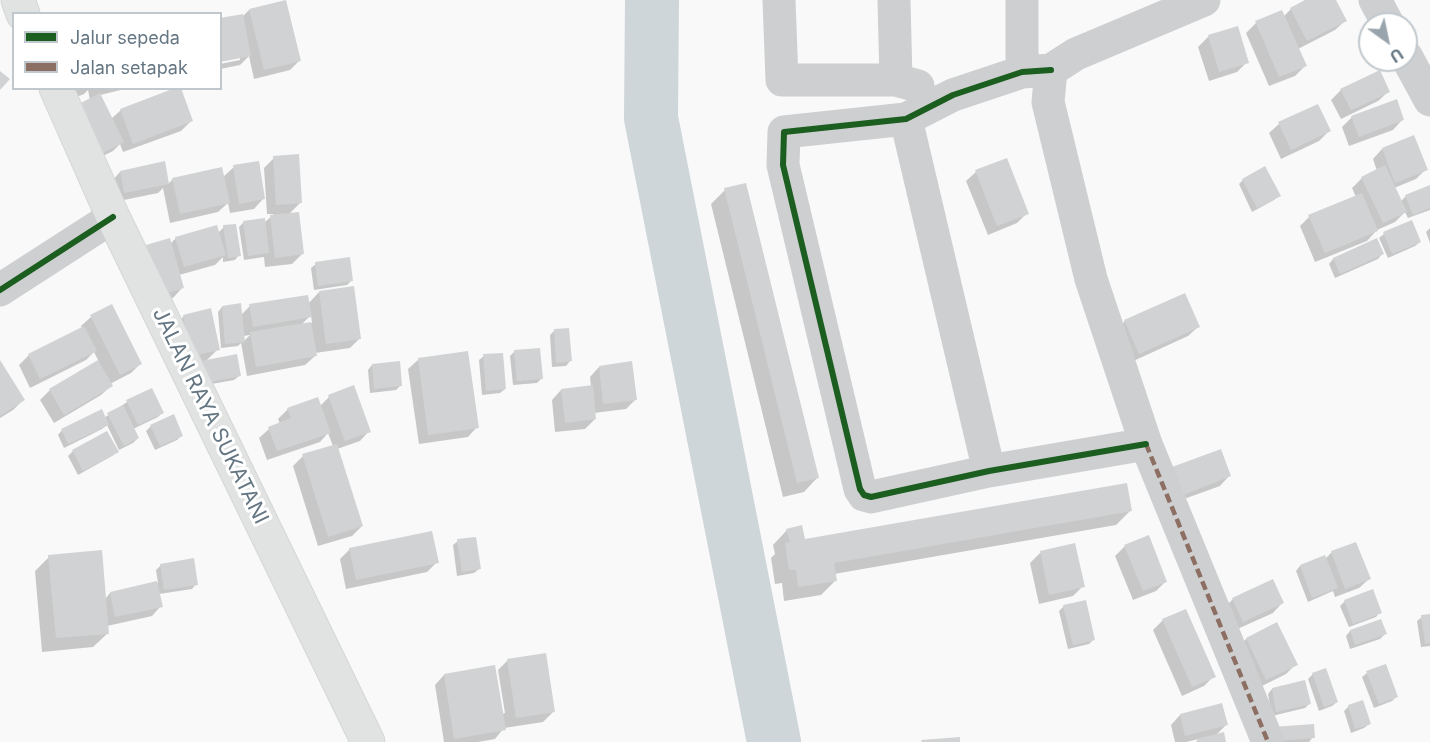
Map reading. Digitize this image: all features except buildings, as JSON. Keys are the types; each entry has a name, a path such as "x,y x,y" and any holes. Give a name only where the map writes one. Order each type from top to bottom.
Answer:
{"main road":[{"name":"JALAN RAYA SUKATANI","path":"58,90 113,217 368,742"}],"street":[{"path":"779,0 783,165 860,489 864,495 871,497 989,471 1146,444"},
{"path":"894,0 896,81"},
{"path":"1022,0 1037,71 1048,102 1091,279 1146,444 1268,742"},
{"path":"784,132 906,119 953,95 1037,71 1204,0"},
{"path":"1415,72 1430,100"},
{"path":"782,80 896,81 953,95"},
{"path":"906,119 989,471"},
{"path":"0,290 113,217"}],"waterway":[{"path":"652,0 651,118 774,742"}],"marked path":[{"path":"1146,444 1268,742"}],"cycle path":[{"path":"1051,70 1022,72 953,95 906,119 784,132 783,165 860,489 864,495 871,497 989,471 1146,444"},
{"path":"0,290 113,217"}]}
